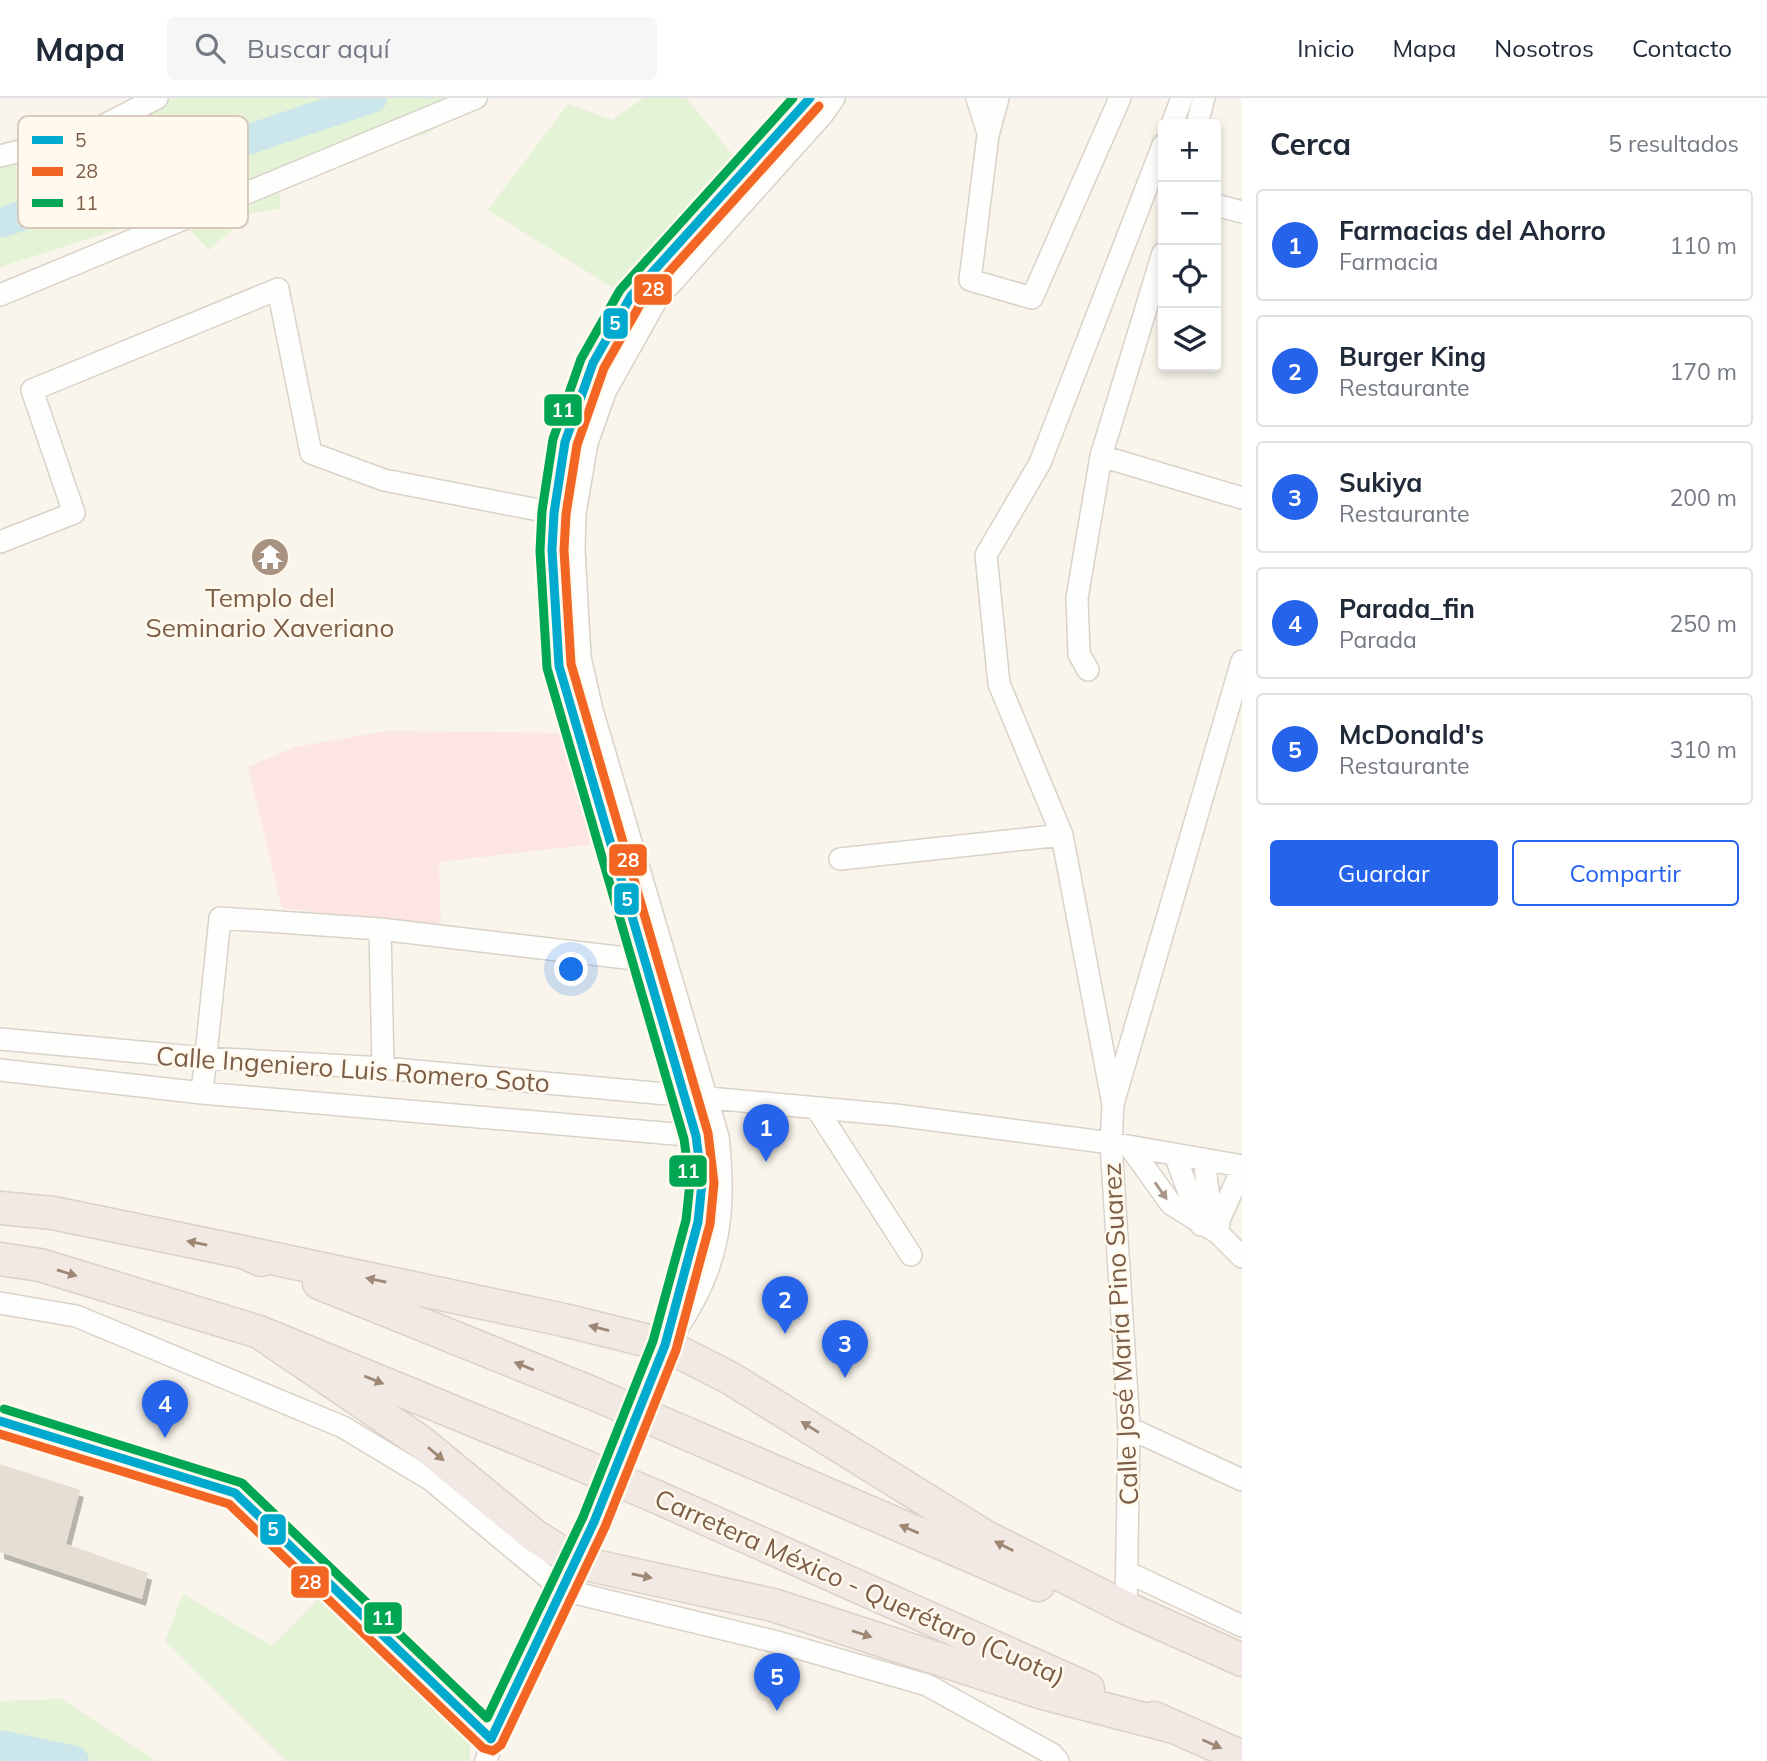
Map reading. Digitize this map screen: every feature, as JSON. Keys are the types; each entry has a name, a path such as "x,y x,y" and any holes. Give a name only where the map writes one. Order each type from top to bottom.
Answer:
{"highway":[{"path":"0,1208 53,1213 243,1252 564,1320 665,1345 730,1378 986,1537 1126,1608 1242,1660"},
{"path":"243,1252 587,1391 1242,1673"},
{"name":"Carretera México - Querétaro (Cuota)","path":"0,1259 40,1265 259,1332 657,1497 1242,1757"},
{"path":"259,1332 422,1442 535,1536 569,1576 773,1605 1043,1693 1174,1727"}],"street":[{"path":"122,116 157,98"},
{"path":"248,192 476,98"},
{"path":"486,1761 501,1713 569,1576 665,1345 698,1222 702,1182 696,1136 682,1096 559,666 552,551 554,513 565,442 593,363 631,296 810,98"},
{"path":"665,1345 690,1311 717,1242 722,1222 723,1180 718,1137 583,671 574,550 575,513 587,443 605,392 657,299 823,114 834,98"},
{"path":"977,98 988,135"},
{"path":"998,98 988,135 970,280 1032,298 1120,98"},
{"path":"1174,119 1182,98"},
{"path":"1199,119 1204,98"},
{"path":"0,156 18,151"},
{"path":"1114,1104 1062,835 999,684 986,555 1040,463 1158,158"},
{"path":"1221,206 1242,212"},
{"path":"0,295 162,228"},
{"path":"1088,670 1079,654 1077,598 1101,456 1158,269"},
{"path":"0,542 74,513 32,390 278,289 311,453 384,480 554,513"},
{"path":"1101,456 1242,498"},
{"path":"1114,1104 1242,662"},
{"path":"840,859 1062,835"},
{"path":"202,1093 220,918 380,929 643,960"},
{"path":"380,929 383,1068"},
{"name":"Calle Ingeniero Luis Romero Soto","path":"0,1039 205,1058 383,1068 895,1115 1121,1145 1242,1167"},
{"path":"0,1070 202,1093 718,1137"},
{"name":"Calle José María Pino Suarez","path":"1114,1104 1121,1145 1129,1428 1126,1608"},
{"path":"817,1109 911,1255"},
{"path":"1121,1145 1171,1204 1213,1226"},
{"path":"1175,1155 1213,1226 1242,1257"},
{"path":"1203,1159 1213,1226"},
{"path":"1213,1226 1242,1167"},
{"path":"0,1303 76,1316 343,1427 431,1480 569,1576 781,1643 927,1685 1052,1755 1058,1761"},
{"path":"1129,1428 1242,1480"},
{"path":"1127,1572 1242,1626"}],"shaded area":[{"path":"388,731 566,733 603,843 439,862 441,927 282,908 248,767 295,747"}],"green space":[{"path":"173,98 490,98 424,135 280,171 280,209 248,216 248,116 137,116"},
{"path":"644,98 686,98 737,160 618,291 488,210 568,104 612,120"},
{"path":"18,151 18,228 122,228 0,267 0,156"},
{"path":"188,228 234,228 209,250"},
{"path":"183,1594 272,1646 321,1596 470,1742 470,1761 286,1761 165,1641"},
{"path":"62,1699 156,1761 0,1761 0,1701"}],"building":[{"path":"0,1464 80,1490 66,1544 148,1573 142,1599 0,1552"}],"waterway":[{"path":"248,140 372,98"},
{"path":"0,223 18,217"},
{"path":"0,1745 74,1761"}],"transit line":[{"name":"11","path":"4,1409 242,1483 487,1718 583,1517 653,1341 686,1220 690,1183 684,1139 547,668 540,551 542,511 553,439 581,359 620,290 793,98"},
{"name":"5","path":"0,1421 235,1493 491,1739 594,1522 665,1345 698,1222 702,1183 696,1136 559,666 552,550 554,513 565,442 593,363 631,296 810,98"},
{"name":"28","path":"0,1434 229,1504 483,1748 493,1751 501,1745 605,1527 676,1350 710,1224 714,1183 708,1133 571,664 564,550 566,514 577,445 604,368 641,303 819,106"}],"place":[{"name":"Templo del Seminario Xaveriano","path":"270,557"},
{"name":"Farmacias del Ahorro","path":"766,1162"},
{"name":"Burger King","path":"785,1334"},
{"name":"Sukiya","path":"845,1378"},
{"name":"Parada_fin","path":"165,1438"},
{"name":"McDonald's","path":"777,1711"}]}
